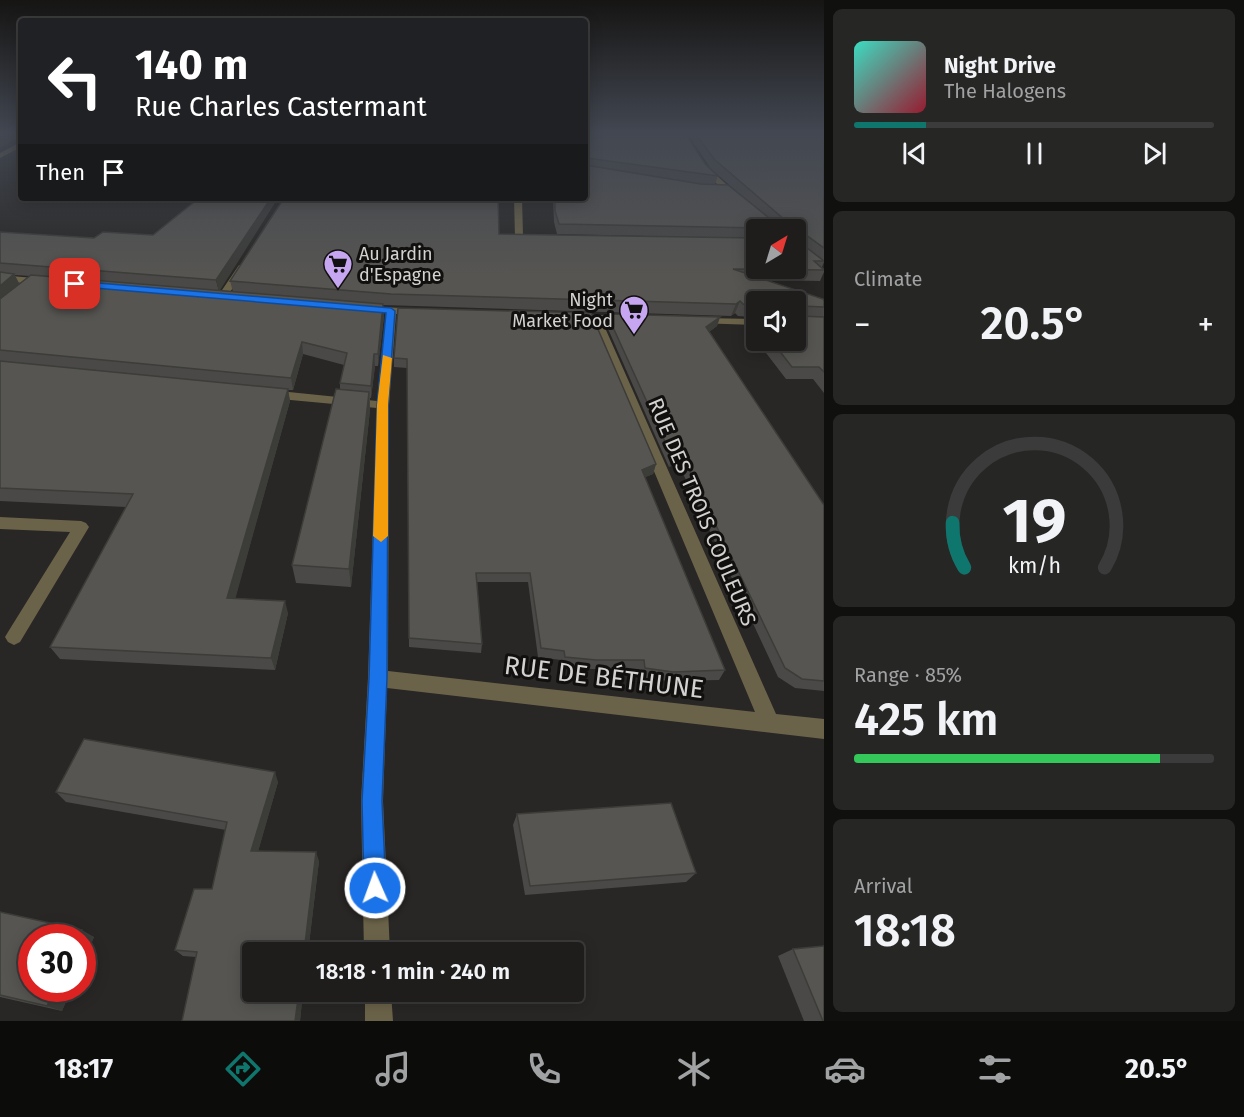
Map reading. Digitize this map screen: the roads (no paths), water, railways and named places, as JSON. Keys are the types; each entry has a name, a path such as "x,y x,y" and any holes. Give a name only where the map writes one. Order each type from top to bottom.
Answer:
{"street":[{"path":"717,181 743,203"},
{"path":"715,190 726,190"},
{"path":"518,201 519,238 547,238"},
{"path":"223,296 246,259"},
{"path":"0,278 28,284 55,282"},
{"path":"212,295 235,297"},
{"path":"349,307 429,313"},
{"path":"377,942 372,801 378,678 383,405 391,311"},
{"path":"565,317 634,319"},
{"name":"RUE DES TROIS COULEURS","path":"594,318 770,723"},
{"path":"688,321 746,322"},
{"path":"262,393 383,405"},
{"path":"0,523 81,526 14,637"},
{"name":"RUE DE BÉTHUNE","path":"378,678 824,729"},
{"path":"378,1002 379,1021"}],"place":[{"name":"Au Jardin d'Espagne","path":"338,290"},
{"name":"Night Market Food","path":"634,336"}]}
